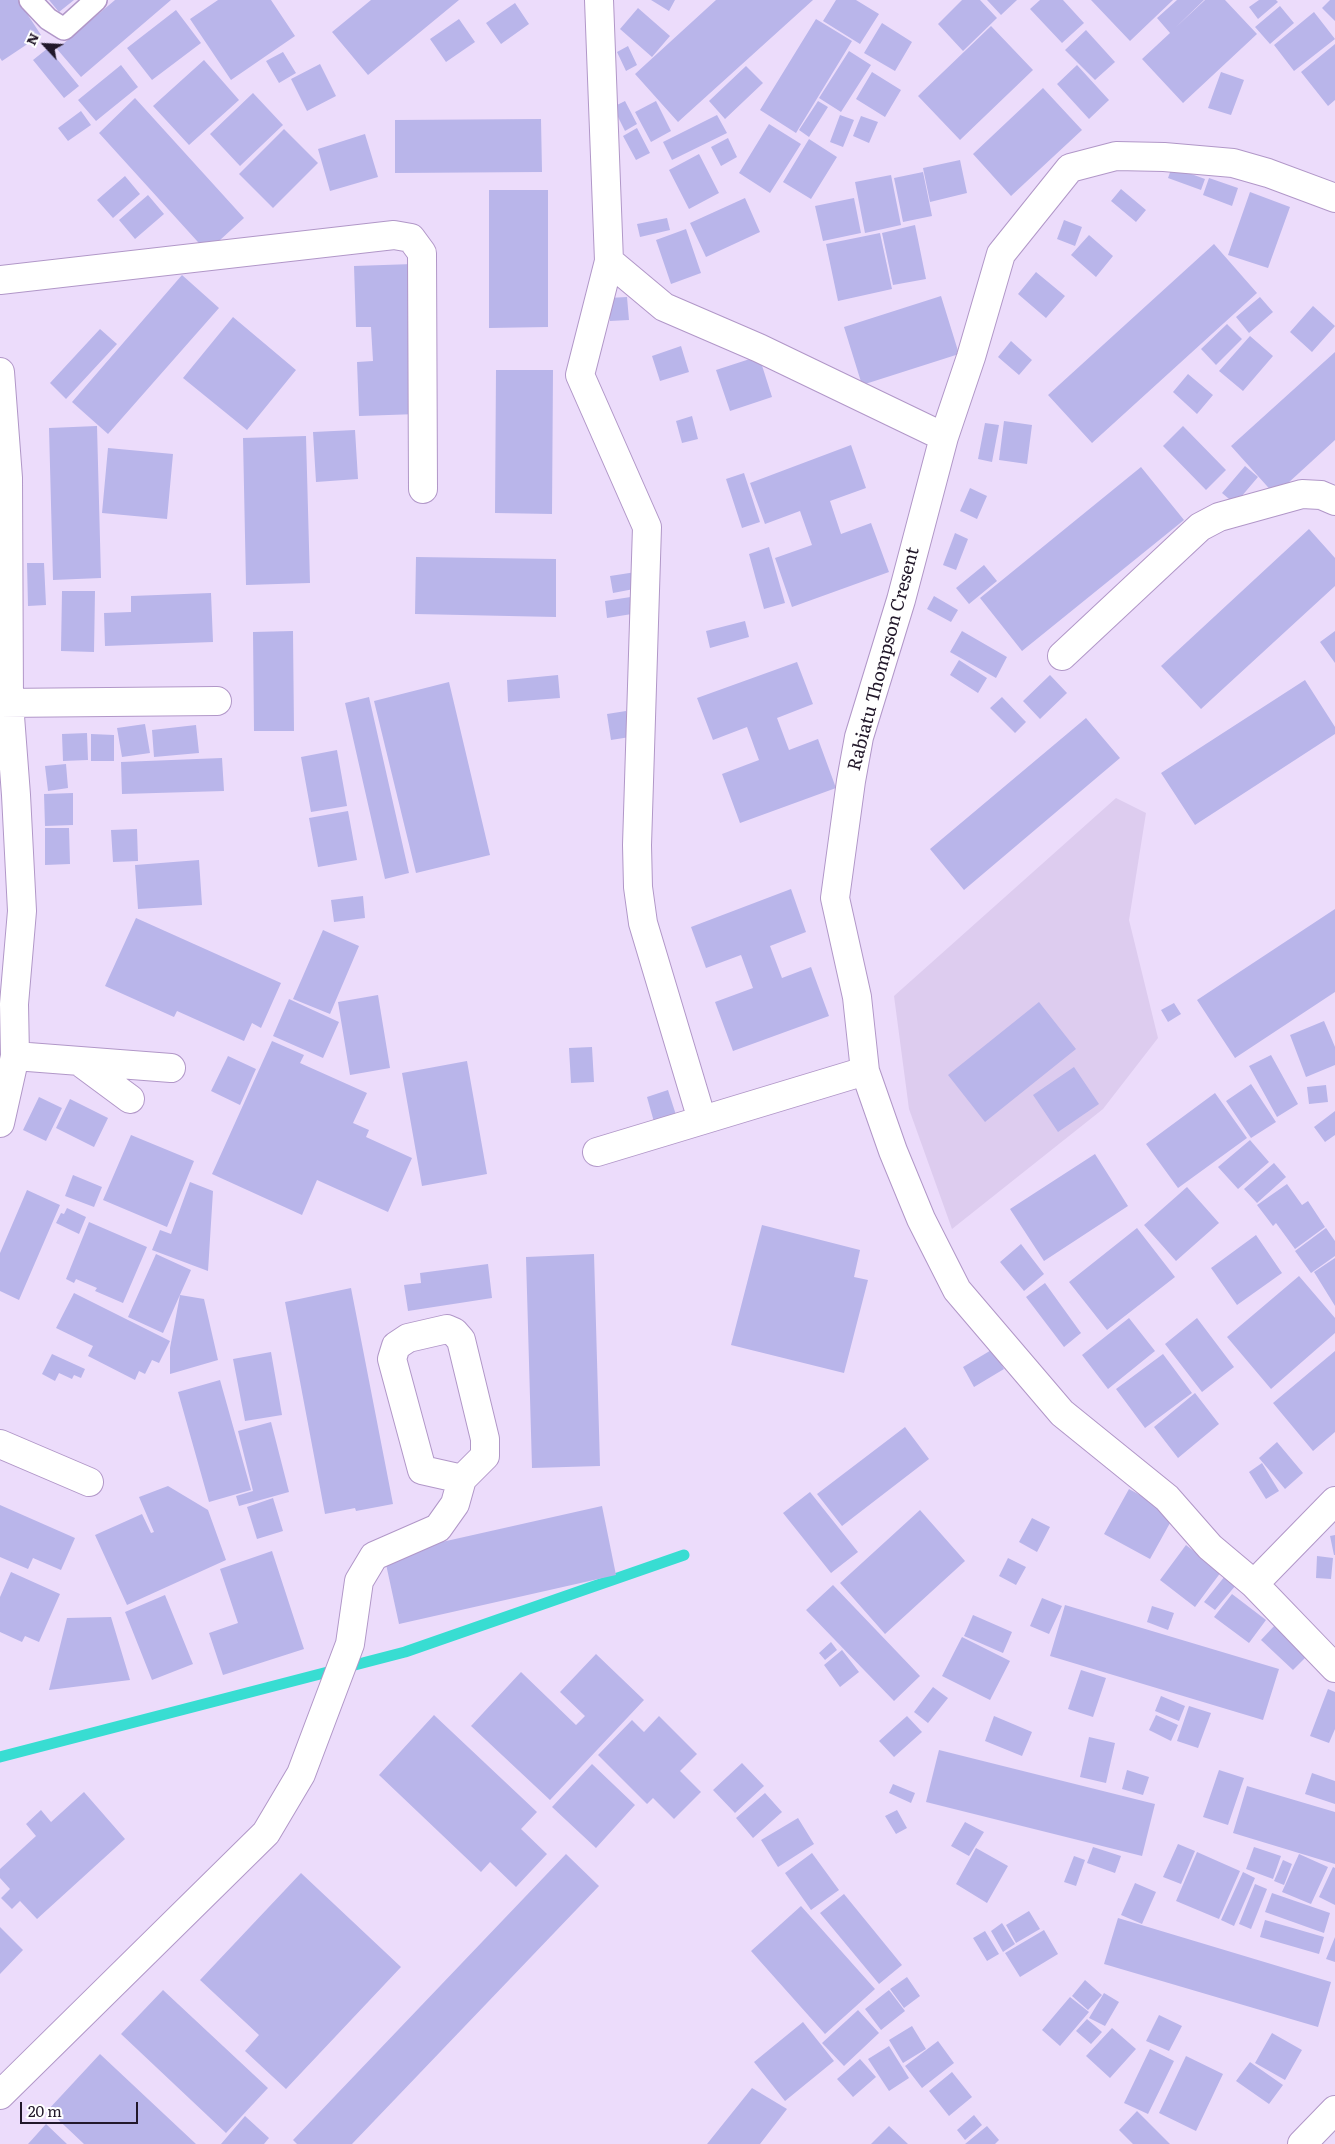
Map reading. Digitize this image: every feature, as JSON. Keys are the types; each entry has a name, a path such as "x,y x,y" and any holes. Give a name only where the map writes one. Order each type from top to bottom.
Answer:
{"street":[{"path":"599,0 609,261 580,375 647,527 637,845 638,887 643,923 702,1120"},
{"name":"Rabiatu Thompson Cresent","path":"1335,198 1268,173 1233,163 1164,156 1116,156 1070,168 1001,254 971,357 944,437 901,600 860,737 851,781 835,898 857,997 864,1072 922,1219 957,1290 1062,1413 1167,1498 1210,1548 1254,1584 1335,1668"},
{"path":"0,280 394,235 411,238 422,253 423,490"},
{"path":"609,261 664,307 759,348 944,437"},
{"path":"0,372 8,478 5,703 16,795 22,911 14,1004 14,1056 0,1122"},
{"path":"1062,656 1200,527 1219,516 1302,494 1322,495 1335,501"},
{"path":"5,703 217,701"},
{"path":"14,1056 171,1068"},
{"path":"80,1062 130,1099"},
{"path":"597,1152 864,1072"},
{"path":"0,2095 266,1833 301,1774 350,1644 359,1581 374,1556 438,1528 455,1504 462,1480 485,1456 485,1439 462,1340 454,1332 447,1329 408,1338 396,1346 392,1359 422,1470 462,1480"},
{"path":"0,1444 89,1482"},
{"path":"1254,1584 1335,1501"},
{"path":"1302,2144 1335,2110"}],"lane":[{"path":"30,0 48,20 64,29 96,0"}],"shaded area":[{"path":"1116,798 1146,813 1129,920 1158,1038 1103,1109 952,1229 909,1109 894,996"}],"building":[{"path":"0,0 18,0 41,35 2,61 0,58"},
{"path":"49,0 74,0 59,12"},
{"path":"115,0 171,0 81,77 57,49"},
{"path":"218,0 271,0 295,36 231,80 190,19"},
{"path":"371,0 459,0 368,75 332,32"},
{"path":"651,0 675,0 669,11"},
{"path":"716,0 813,0 678,122 635,74"},
{"path":"836,0 856,0 879,14 860,44 823,21"},
{"path":"962,0 980,0 997,18 963,51 938,24"},
{"path":"987,0 1017,0 1001,15"},
{"path":"1040,0 1063,0 1084,23 1062,43 1030,9"},
{"path":"1091,0 1173,0 1130,41"},
{"path":"1177,0 1204,0 1175,28 1205,0 1225,0 1257,34 1183,103 1142,59 1170,33 1157,18"},
{"path":"1259,0 1276,0 1278,2 1258,19 1249,7"},
{"path":"1330,0 1335,0 1335,21 1322,8"},
{"path":"515,3 529,24 501,44 486,23"},
{"path":"1280,6 1294,23 1270,44 1255,27"},
{"path":"638,8 670,36 652,57 620,29"},
{"path":"176,10 201,43 152,80 127,48"},
{"path":"1314,12 1335,39 1294,71 1274,45"},
{"path":"459,19 475,42 446,62 430,39"},
{"path":"816,19 852,41 796,133 760,110"},
{"path":"882,23 912,42 895,71 864,53"},
{"path":"991,26 1033,70 960,140 918,96"},
{"path":"1086,30 1115,62 1095,80 1065,50"},
{"path":"1335,44 1335,100 1328,106 1301,72"},
{"path":"628,46 637,65 626,71 617,52"},
{"path":"48,48 79,86 64,98 33,60"},
{"path":"849,51 871,65 841,112 819,98"},
{"path":"283,52 296,73 279,83 266,61"},
{"path":"204,60 239,100 189,145 153,106"},
{"path":"320,64 336,96 307,111 291,79"},
{"path":"121,65 138,87 96,121 78,100"},
{"path":"1077,65 1109,100 1089,119 1057,84"},
{"path":"746,66 763,83 725,119 709,101"},
{"path":"872,72 901,90 885,117 856,99"},
{"path":"1221,72 1244,80 1231,115 1208,108"},
{"path":"1043,88 1082,130 1011,196 973,154"},
{"path":"253,93 283,125 240,166 210,134"},
{"path":"135,98 244,218 207,252 99,133"},
{"path":"625,101 637,124 625,131 613,107"},
{"path":"656,101 671,131 651,142 635,112"},
{"path":"818,101 828,107 809,137 799,130"},
{"path":"81,111 91,125 68,141 58,128"},
{"path":"717,115 727,133 672,160 663,142"},
{"path":"840,115 854,120 843,147 830,142"},
{"path":"861,116 878,122 869,143 853,136"},
{"path":"541,119 542,172 395,173 395,120"},
{"path":"769,124 801,144 770,193 739,173"},
{"path":"637,128 650,153 636,160 623,136"},
{"path":"284,129 318,163 273,208 239,174"},
{"path":"365,134 378,177 330,191 318,149"},
{"path":"728,138 737,157 721,166 711,147"},
{"path":"809,139 837,157 811,199 783,182"},
{"path":"699,154 719,193 689,209 669,170"},
{"path":"960,160 967,193 930,202 923,168"},
{"path":"1172,167 1205,179 1201,190 1168,178"},
{"path":"923,172 932,216 903,222 894,178"},
{"path":"891,175 901,225 865,233 855,182"},
{"path":"125,176 140,194 113,218 97,200"},
{"path":"1209,178 1238,188 1232,206 1203,195"},
{"path":"1121,189 1146,210 1136,222 1111,201"},
{"path":"489,190 548,190 548,327 489,328"},
{"path":"1250,192 1290,207 1268,268 1228,255"},
{"path":"148,195 164,214 135,239 119,220"},
{"path":"745,198 760,232 706,257 690,223"},
{"path":"854,198 861,233 823,241 815,206"},
{"path":"667,218 670,230 640,237 637,224"},
{"path":"1064,220 1082,227 1075,246 1057,239"},
{"path":"915,225 926,279 893,285 882,233"},
{"path":"686,229 701,273 671,284 656,240"},
{"path":"880,233 892,289 838,301 826,244"},
{"path":"1089,235 1113,256 1096,277 1071,255"},
{"path":"1214,244 1257,293 1092,443 1048,395"},
{"path":"413,264 418,414 359,416 357,362 373,361 371,327 356,327 354,266"},
{"path":"1036,272 1065,296 1046,318 1018,294"},
{"path":"182,275 219,308 108,434 72,402"},
{"path":"941,296 959,354 862,385 844,327"},
{"path":"627,297 629,320 610,321 608,298"},
{"path":"1260,297 1273,312 1249,333 1236,317"},
{"path":"1313,306 1335,326 1312,352 1290,332"},
{"path":"233,317 296,370 247,430 183,378"},
{"path":"1227,324 1242,339 1216,365 1201,349"},
{"path":"100,329 117,344 66,399 50,383"},
{"path":"1250,336 1273,356 1243,391 1219,371"},
{"path":"1011,341 1032,360 1019,375 998,357"},
{"path":"681,346 689,372 660,381 652,356"},
{"path":"1335,352 1335,440 1275,495 1231,446"},
{"path":"759,356 772,397 730,411 716,370"},
{"path":"496,370 553,370 552,514 495,513"},
{"path":"1188,374 1213,395 1197,414 1173,392"},
{"path":"692,416 698,439 682,443 676,421"},
{"path":"1004,421 1032,425 1027,464 999,460"},
{"path":"985,423 999,425 992,462 978,459"},
{"path":"97,426 101,578 53,580 49,428"},
{"path":"1183,426 1226,470 1206,490 1163,446"},
{"path":"355,430 358,479 316,482 313,432"},
{"path":"306,436 310,583 246,585 243,438"},
{"path":"851,445 866,488 830,501 841,534 871,523 889,572 792,607 775,558 812,545 800,511 765,524 750,483"},
{"path":"108,448 173,454 167,519 102,513"},
{"path":"1245,466 1258,477 1235,504 1222,493"},
{"path":"1141,467 1184,520 1022,651 980,598"},
{"path":"744,473 760,522 742,528 726,479"},
{"path":"970,488 987,496 977,519 960,511"},
{"path":"1309,529 1335,558 1335,586 1201,709 1161,666"},
{"path":"955,533 968,539 956,570 943,565"},
{"path":"769,547 785,603 764,609 749,554"},
{"path":"416,557 556,559 556,617 415,614"},
{"path":"27,563 44,563 46,605 28,606"},
{"path":"984,565 997,581 969,604 956,588"},
{"path":"636,572 639,588 613,593 610,576"},
{"path":"62,591 95,591 94,652 61,651"},
{"path":"211,593 213,642 105,646 104,613 131,612 131,596"},
{"path":"637,596 638,613 607,618 605,601"},
{"path":"934,596 958,610 951,622 927,609"},
{"path":"745,621 749,637 710,648 706,631"},
{"path":"293,631 294,731 254,731 253,632"},
{"path":"962,631 1007,657 996,678 950,652"},
{"path":"1335,631 1335,663 1320,642"},
{"path":"959,660 987,678 978,693 950,675"},
{"path":"797,662 813,704 777,718 789,750 818,739 836,788 740,823 722,774 759,760 747,727 713,740 697,698"},
{"path":"558,675 560,698 508,702 507,680"},
{"path":"1050,675 1067,693 1040,719 1023,701"},
{"path":"1305,680 1335,727 1335,734 1195,825 1161,773"},
{"path":"449,682 490,855 416,873 374,701"},
{"path":"369,697 409,873 385,879 345,703"},
{"path":"1002,697 1026,722 1015,733 990,708"},
{"path":"626,711 630,737 611,740 607,714"},
{"path":"1086,718 1120,758 964,890 930,849"},
{"path":"145,724 150,753 122,757 117,728"},
{"path":"196,725 199,753 154,757 152,730"},
{"path":"87,733 88,760 63,761 62,734"},
{"path":"91,734 114,735 114,761 91,761"},
{"path":"337,750 347,806 311,812 301,757"},
{"path":"222,758 224,791 122,794 121,762"},
{"path":"66,764 68,788 48,791 45,766"},
{"path":"73,793 73,825 45,826 44,794"},
{"path":"348,811 357,860 318,867 309,818"},
{"path":"45,828 69,828 70,864 45,865"},
{"path":"137,829 138,861 113,862 111,830"},
{"path":"199,860 202,905 138,909 135,865"},
{"path":"791,889 806,932 770,946 782,978 811,967 829,1016 733,1051 715,1002 753,988 741,955 706,968 691,927"},
{"path":"363,896 365,918 334,922 331,900"},
{"path":"1335,909 1335,992 1235,1058 1197,1000"},
{"path":"136,918 281,983 261,1028 252,1023 244,1041 177,1011 174,1017 105,986"},
{"path":"323,930 359,946 330,1014 293,999"},
{"path":"378,995 390,1068 350,1075 338,1002"},
{"path":"289,999 339,1022 323,1058 273,1036"},
{"path":"1039,1002 1076,1049 985,1122 948,1075"},
{"path":"1174,1003 1181,1014 1168,1022 1161,1010"},
{"path":"1324,1021 1335,1047 1335,1065 1306,1077 1290,1035"},
{"path":"272,1041 304,1055 300,1063 367,1093 353,1123 369,1130 366,1137 412,1158 388,1212 317,1180 302,1215 212,1174"},
{"path":"592,1047 594,1082 571,1083 569,1048"},
{"path":"1271,1055 1298,1104 1277,1117 1249,1066"},
{"path":"228,1056 256,1069 240,1105 211,1091"},
{"path":"467,1061 487,1174 422,1186 402,1073"},
{"path":"1074,1067 1099,1104 1058,1132 1033,1095"},
{"path":"1251,1084 1276,1122 1251,1138 1226,1101"},
{"path":"1326,1085 1328,1102 1309,1104 1307,1087"},
{"path":"668,1090 676,1115 654,1122 647,1097"},
{"path":"1215,1093 1247,1138 1178,1188 1146,1144"},
{"path":"39,1097 62,1108 46,1141 23,1130"},
{"path":"70,1099 108,1118 94,1147 56,1128"},
{"path":"1335,1111 1335,1135 1325,1142 1314,1127"},
{"path":"131,1135 194,1161 167,1227 103,1200"},
{"path":"1250,1140 1269,1162 1238,1189 1218,1167"},
{"path":"1095,1154 1128,1206 1044,1261 1010,1209"},
{"path":"1274,1163 1286,1177 1257,1203 1244,1189"},
{"path":"73,1175 102,1187 94,1207 65,1196"},
{"path":"190,1182 213,1191 208,1271 152,1250 160,1230 171,1234"},
{"path":"1287,1184 1302,1205 1308,1201 1325,1227 1295,1249 1276,1223 1273,1226 1257,1205"},
{"path":"1187,1187 1219,1223 1176,1261 1144,1225"},
{"path":"27,1190 60,1205 19,1300 0,1291 0,1253"},
{"path":"67,1208 86,1217 79,1234 56,1223 61,1213 64,1214"},
{"path":"89,1222 147,1247 123,1303 95,1291 97,1288 76,1279 74,1283 66,1279"},
{"path":"762,1225 860,1250 854,1277 868,1280 844,1373 731,1345"},
{"path":"1137,1228 1175,1277 1107,1330 1069,1282"},
{"path":"1326,1228 1335,1241 1335,1256 1311,1273 1295,1251"},
{"path":"1256,1235 1282,1273 1237,1305 1211,1268"},
{"path":"1021,1244 1044,1274 1024,1291 1000,1262"},
{"path":"156,1254 191,1270 163,1333 128,1317"},
{"path":"594,1254 600,1466 532,1468 526,1257"},
{"path":"1335,1258 1335,1306 1314,1272"},
{"path":"488,1264 492,1298 408,1311 404,1285 421,1283 420,1273"},
{"path":"1299,1276 1335,1318 1335,1333 1271,1389 1227,1337"},
{"path":"1045,1283 1081,1333 1064,1347 1026,1297"},
{"path":"351,1288 393,1504 356,1511 355,1508 325,1514 285,1302"},
{"path":"74,1293 170,1341 159,1363 152,1360 145,1374 139,1371 135,1380 88,1356 93,1346 56,1328"},
{"path":"180,1295 204,1299 218,1360 170,1374 170,1348"},
{"path":"1129,1318 1155,1351 1108,1389 1082,1355"},
{"path":"1197,1318 1234,1367 1202,1392 1165,1344"},
{"path":"993,1349 1004,1369 974,1387 963,1367"},
{"path":"1335,1351 1335,1432 1313,1451 1273,1403"},
{"path":"271,1352 282,1415 245,1421 233,1359"},
{"path":"52,1354 85,1369 81,1378 74,1375 72,1379 59,1373 55,1381 42,1374"},
{"path":"1163,1354 1192,1393 1145,1428 1116,1389"},
{"path":"220,1380 251,1490 209,1502 178,1392"},
{"path":"1195,1393 1219,1424 1178,1458 1154,1427"},
{"path":"271,1422 289,1492 239,1506 236,1496 253,1491 238,1431"},
{"path":"905,1427 929,1459 842,1526 817,1494"},
{"path":"1277,1442 1303,1473 1285,1489 1259,1458"},
{"path":"1262,1463 1279,1491 1266,1499 1249,1472"},
{"path":"168,1486 208,1510 226,1560 127,1605 95,1535 142,1514 151,1533 154,1532 139,1497"},
{"path":"1129,1489 1175,1514 1150,1559 1104,1534"},
{"path":"810,1492 858,1552 831,1573 783,1513"},
{"path":"273,1498 283,1531 257,1539 247,1507"},
{"path":"0,1505 75,1538 61,1570 33,1558 28,1569 0,1557"},
{"path":"602,1506 616,1575 399,1624 384,1555"},
{"path":"920,1510 965,1561 885,1634 840,1583"},
{"path":"1032,1518 1050,1527 1037,1552 1019,1542"},
{"path":"1335,1535 1335,1555 1334,1555 1330,1536"},
{"path":"1186,1545 1221,1572 1195,1607 1160,1580"},
{"path":"272,1551 304,1649 223,1675 209,1633 238,1623 220,1569"},
{"path":"1317,1556 1333,1558 1331,1579 1316,1578"},
{"path":"1008,1558 1026,1567 1016,1585 999,1576"},
{"path":"11,1572 60,1594 39,1642 25,1636 22,1642 0,1632 0,1597"},
{"path":"1225,1576 1236,1585 1215,1610 1204,1602"},
{"path":"833,1585 920,1676 894,1701 806,1610"},
{"path":"1232,1594 1266,1620 1249,1643 1214,1617"},
{"path":"165,1595 193,1664 152,1680 125,1612"},
{"path":"1042,1598 1062,1606 1049,1634 1030,1626"},
{"path":"1065,1605 1279,1669 1263,1720 1050,1656"},
{"path":"1152,1606 1174,1613 1168,1630 1147,1622"},
{"path":"973,1615 1012,1632 1003,1653 964,1636"},
{"path":"111,1617 130,1680 49,1690 67,1618"},
{"path":"1276,1624 1309,1654 1293,1670 1261,1640"},
{"path":"962,1637 1010,1661 990,1700 942,1676"},
{"path":"831,1642 837,1650 825,1660 819,1653"},
{"path":"842,1650 859,1672 840,1687 824,1665"},
{"path":"596,1654 644,1700 550,1800 471,1726 521,1672 576,1725 585,1716 560,1692"},
{"path":"1081,1670 1106,1678 1093,1717 1068,1709"},
{"path":"933,1687 948,1698 928,1723 914,1712"},
{"path":"1328,1689 1335,1692 1335,1729 1329,1743 1310,1736"},
{"path":"1161,1696 1185,1706 1179,1721 1155,1711"},
{"path":"1189,1706 1211,1713 1198,1748 1177,1741"},
{"path":"434,1715 537,1812 521,1829 547,1854 516,1887 490,1862 481,1872 379,1775"},
{"path":"1156,1715 1178,1725 1171,1741 1149,1730"},
{"path":"659,1716 697,1754 680,1771 701,1792 674,1819 653,1798 647,1804 598,1755 632,1720 644,1732"},
{"path":"907,1716 922,1732 894,1757 879,1741"},
{"path":"994,1716 1032,1732 1022,1756 985,1741"},
{"path":"1089,1737 1115,1743 1106,1783 1080,1777"},
{"path":"939,1750 1155,1804 1142,1856 926,1802"},
{"path":"742,1763 764,1786 735,1813 713,1790"},
{"path":"592,1764 635,1805 596,1848 552,1807"},
{"path":"1127,1770 1149,1777 1143,1795 1122,1789"},
{"path":"1219,1770 1244,1778 1228,1825 1203,1817"},
{"path":"1312,1773 1335,1781 1335,1804 1305,1794"},
{"path":"893,1784 915,1793 911,1803 889,1793"},
{"path":"1247,1786 1335,1812 1335,1864 1233,1833"},
{"path":"84,1792 125,1839 37,1919 20,1901 12,1909 1,1898 10,1889 0,1878 0,1869 36,1836 26,1824 41,1810 51,1822"},
{"path":"765,1793 782,1812 753,1838 736,1818"},
{"path":"897,1810 907,1828 896,1834 885,1816"},
{"path":"798,1818 814,1844 778,1867 761,1840"},
{"path":"965,1822 984,1832 969,1856 951,1846"},
{"path":"1178,1844 1195,1851 1181,1884 1163,1877"},
{"path":"1093,1847 1121,1856 1115,1873 1087,1863"},
{"path":"1254,1847 1281,1856 1273,1879 1246,1869"},
{"path":"976,1848 1008,1866 987,1903 956,1884"},
{"path":"1197,1852 1240,1871 1219,1919 1176,1901"},
{"path":"812,1853 839,1890 811,1910 785,1873"},
{"path":"566,1854 599,1886 352,2144 297,2144 293,2140"},
{"path":"1299,1854 1328,1867 1311,1904 1282,1892"},
{"path":"1074,1856 1085,1860 1076,1886 1064,1882"},
{"path":"1283,1860 1292,1864 1284,1885 1274,1881"},
{"path":"1333,1867 1335,1868 1335,1905 1319,1897"},
{"path":"1243,1872 1255,1878 1234,1926 1221,1920"},
{"path":"301,1873 401,1967 286,2089 245,2051 259,2035 200,1980"},
{"path":"1135,1883 1156,1892 1142,1924 1121,1915"},
{"path":"1255,1884 1267,1889 1251,1929 1239,1924"},
{"path":"1272,1893 1330,1913 1324,1933 1265,1912"},
{"path":"844,1894 902,1965 879,1984 820,1913"},
{"path":"801,1906 875,1989 825,2034 751,1951"},
{"path":"1029,1911 1040,1929 1016,1943 1006,1925"},
{"path":"1118,1918 1331,1982 1318,2027 1104,1964"},
{"path":"1265,1920 1324,1937 1319,1954 1260,1937"},
{"path":"1002,1923 1015,1944 1003,1952 991,1931"},
{"path":"0,1927 23,1950 0,1974"},
{"path":"1044,1930 1058,1954 1020,1977 1005,1953"},
{"path":"985,1931 999,1954 987,1961 973,1938"},
{"path":"1335,1937 1335,1962 1326,1959"},
{"path":"907,1977 920,1996 904,2008 890,1989"},
{"path":"1085,1980 1102,1995 1088,2010 1072,1996"},
{"path":"163,1990 268,2088 226,2133 121,2034"},
{"path":"889,1990 905,2011 881,2030 865,2009"},
{"path":"1104,1993 1119,2002 1105,2026 1089,2018"},
{"path":"1070,1997 1089,2012 1060,2046 1042,2030"},
{"path":"858,2010 879,2033 844,2066 822,2043"},
{"path":"1159,2015 1182,2026 1169,2051 1146,2041"},
{"path":"1087,2019 1102,2032 1091,2044 1076,2031"},
{"path":"803,2022 834,2061 785,2101 754,2062"},
{"path":"912,2026 926,2049 903,2063 889,2040"},
{"path":"1112,2028 1136,2049 1110,2078 1086,2056"},
{"path":"1272,2033 1302,2050 1285,2080 1255,2063"},
{"path":"938,2041 954,2063 922,2088 905,2066"},
{"path":"889,2046 909,2078 889,2091 868,2059"},
{"path":"1150,2049 1174,2061 1148,2114 1124,2103"},
{"path":"100,2054 196,2144 84,2144 48,2110"},
{"path":"1186,2056 1223,2074 1196,2131 1159,2113"},
{"path":"860,2059 876,2077 853,2097 837,2079"},
{"path":"1250,2062 1283,2085 1269,2104 1236,2081"},
{"path":"952,2072 972,2097 949,2116 929,2091"},
{"path":"752,2088 787,2109 760,2144 707,2144"},
{"path":"1137,2111 1170,2144 1133,2144 1119,2130"},
{"path":"974,2115 982,2125 965,2140 957,2130"},
{"path":"245,2116 269,2138 264,2144 221,2144"},
{"path":"46,2124 67,2144 28,2144"},
{"path":"889,2126 908,2144 871,2144"},
{"path":"987,2126 999,2140 995,2144 965,2144"}],"waterway":[{"path":"0,1757 405,1652 684,1555"}]}
